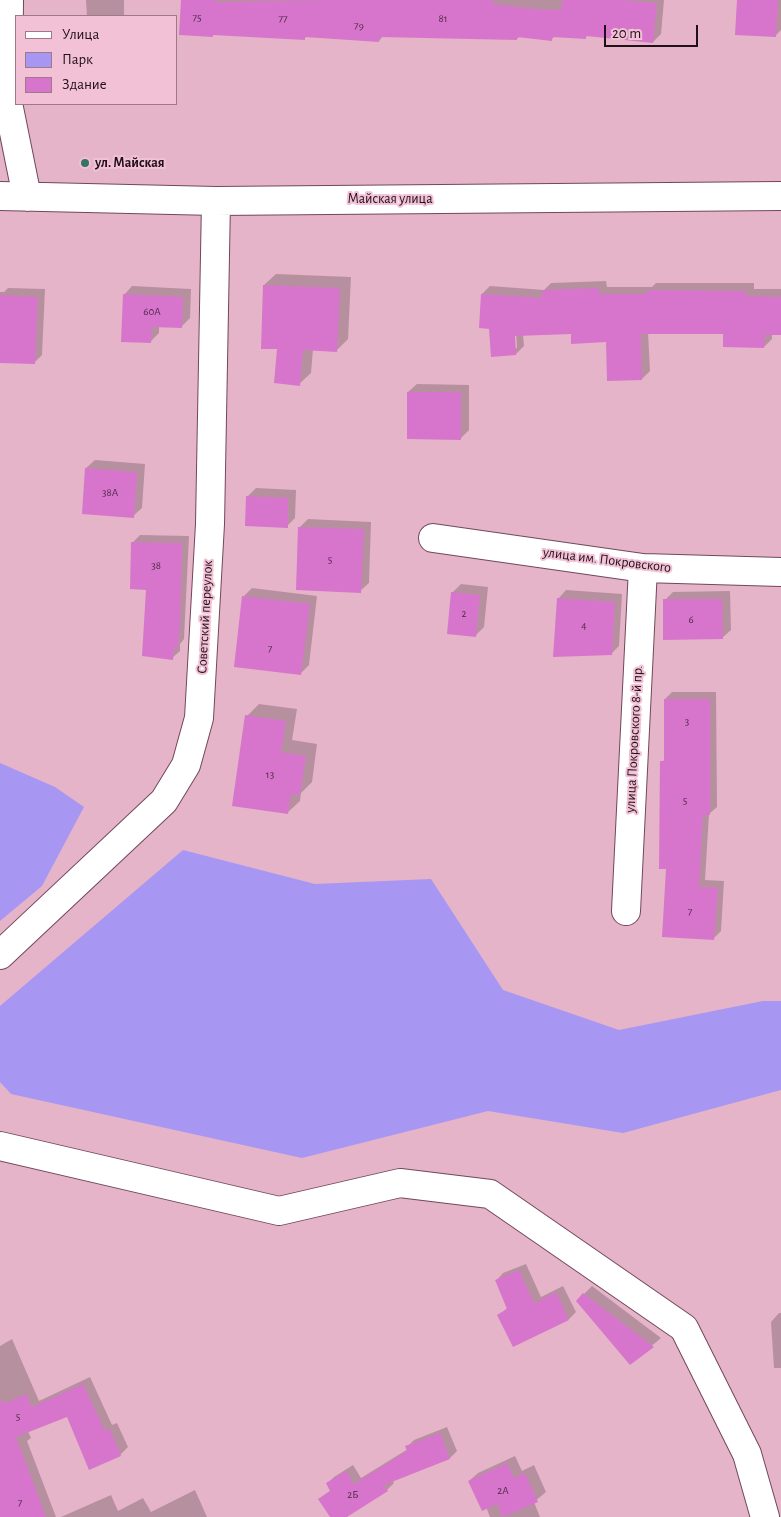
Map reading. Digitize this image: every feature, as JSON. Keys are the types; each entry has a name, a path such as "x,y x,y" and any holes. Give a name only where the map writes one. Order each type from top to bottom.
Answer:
{"street":[{"path":"9,0 8,103 27,197"},
{"name":"Майская улица","path":"0,196 216,201 781,196"},
{"name":"Советский переулок","path":"0,955 164,801 186,766 199,718 210,534 216,201"},
{"name":"улица им. Покровского","path":"433,538 643,568 781,572"},
{"name":"улица Покровского 8-й пр.","path":"626,911 643,568"},
{"path":"0,1146 278,1210 400,1183 490,1194 684,1328 747,1454 765,1517"}],"green space":[{"path":"0,763 55,787 84,807 42,886 0,921"},
{"path":"183,850 315,884 431,879 503,990 619,1030 763,1001 781,1001 781,1090 623,1133 488,1111 302,1158 11,1094 0,1082 0,1006"}],"building":[{"path":"181,0 215,0 215,2 493,0 493,4 561,10 562,0 618,0 657,3 653,43 586,36 586,39 552,37 552,41 517,37 517,40 379,37 379,42 305,37 305,40 179,35"},
{"path":"737,0 778,0 776,37 735,35"},
{"path":"263,285 340,288 337,352 303,350 300,386 274,383 277,349 261,349"},
{"path":"599,288 599,294 647,294 647,290 746,291 746,296 781,297 781,335 765,335 764,348 723,347 723,334 641,334 642,380 607,381 606,342 571,344 571,334 515,336 516,355 491,357 489,329 479,328 481,294 542,298 542,290"},
{"path":"123,294 183,297 182,328 152,327 151,343 121,342"},
{"path":"0,295 38,297 35,364 0,363"},
{"path":"407,392 461,392 461,440 407,439"},
{"path":"85,468 137,472 134,518 82,514"},
{"path":"246,496 288,498 288,528 245,526"},
{"path":"298,527 364,529 361,593 296,590"},
{"path":"131,542 182,543 178,648 174,648 173,660 142,656 146,590 130,589"},
{"path":"451,592 480,595 476,637 447,634"},
{"path":"242,596 310,604 301,675 234,667"},
{"path":"557,598 615,602 612,655 553,657"},
{"path":"663,599 722,599 723,639 663,640"},
{"path":"664,699 710,699 710,815 703,815 699,887 718,888 714,940 662,937 666,869 659,869 660,761 664,761"},
{"path":"245,715 286,721 281,752 306,756 300,795 291,794 288,814 232,806"},
{"path":"519,1270 534,1303 556,1292 569,1320 513,1347 497,1315 507,1309 495,1280"},
{"path":"583,1293 654,1347 630,1365 576,1301"},
{"path":"83,1384 105,1431 110,1429 121,1456 89,1470 67,1417 16,1437 46,1517 0,1517 0,1401 3,1400 4,1404 26,1394 32,1407"},
{"path":"440,1433 450,1459 384,1485 388,1491 347,1517 330,1517 318,1499 330,1491 326,1483 346,1471 354,1484 407,1451 405,1446"},
{"path":"507,1463 514,1478 525,1473 538,1502 503,1517 497,1504 482,1511 468,1481"}],"place":[{"name":"ул. Майская","path":"85,163"}]}
